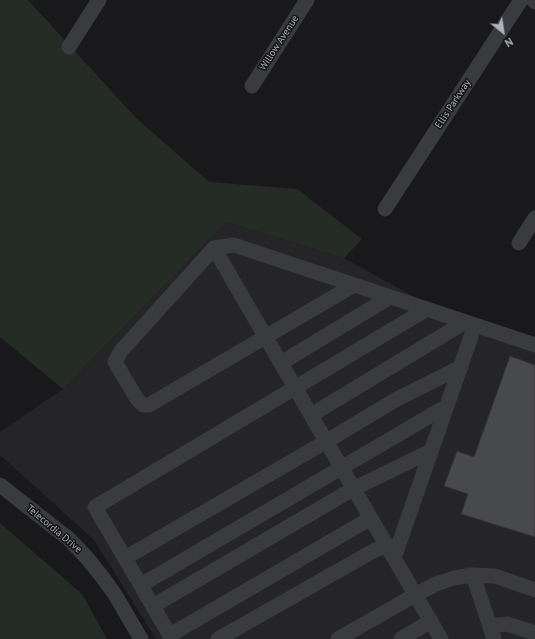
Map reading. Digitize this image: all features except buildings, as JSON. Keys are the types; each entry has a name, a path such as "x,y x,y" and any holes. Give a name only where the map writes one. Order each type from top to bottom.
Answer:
{"street":[{"path":"69,47 100,0"},
{"name":"Willow Avenue","path":"252,86 307,0"},
{"name":"Ellis Parkway","path":"385,209 521,0"},
{"path":"519,243 535,218"},
{"path":"354,284 149,405 143,405 137,399 115,362 121,351 214,248 234,245 354,284 535,345"},
{"path":"214,248 441,639"},
{"path":"281,363 390,297"},
{"path":"371,518 171,637 95,506 427,309"},
{"path":"391,552 431,451 461,367 470,323"},
{"path":"311,415 470,323"},
{"path":"125,558 397,399 461,367"},
{"path":"141,585 447,406"},
{"path":"153,606 354,489 431,451"},
{"name":"Telecordia Drive","path":"0,485 69,539 88,559 114,593 141,639"},
{"path":"218,639 375,550 391,552"},
{"path":"473,575 492,633"},
{"path":"338,639 415,595 436,584 454,578 473,575 495,576 535,590"},
{"path":"405,638 431,622"},
{"path":"492,633 497,625 507,624 535,633"}],"shaded area":[{"path":"0,0 28,0 136,118 209,182 297,189 362,239 344,258 226,222 63,389 0,337"},
{"path":"226,222 344,258 481,334 535,351 535,639 156,639 94,540 0,455 0,432 63,389"},
{"path":"0,523 82,594 107,639 0,639"}]}
